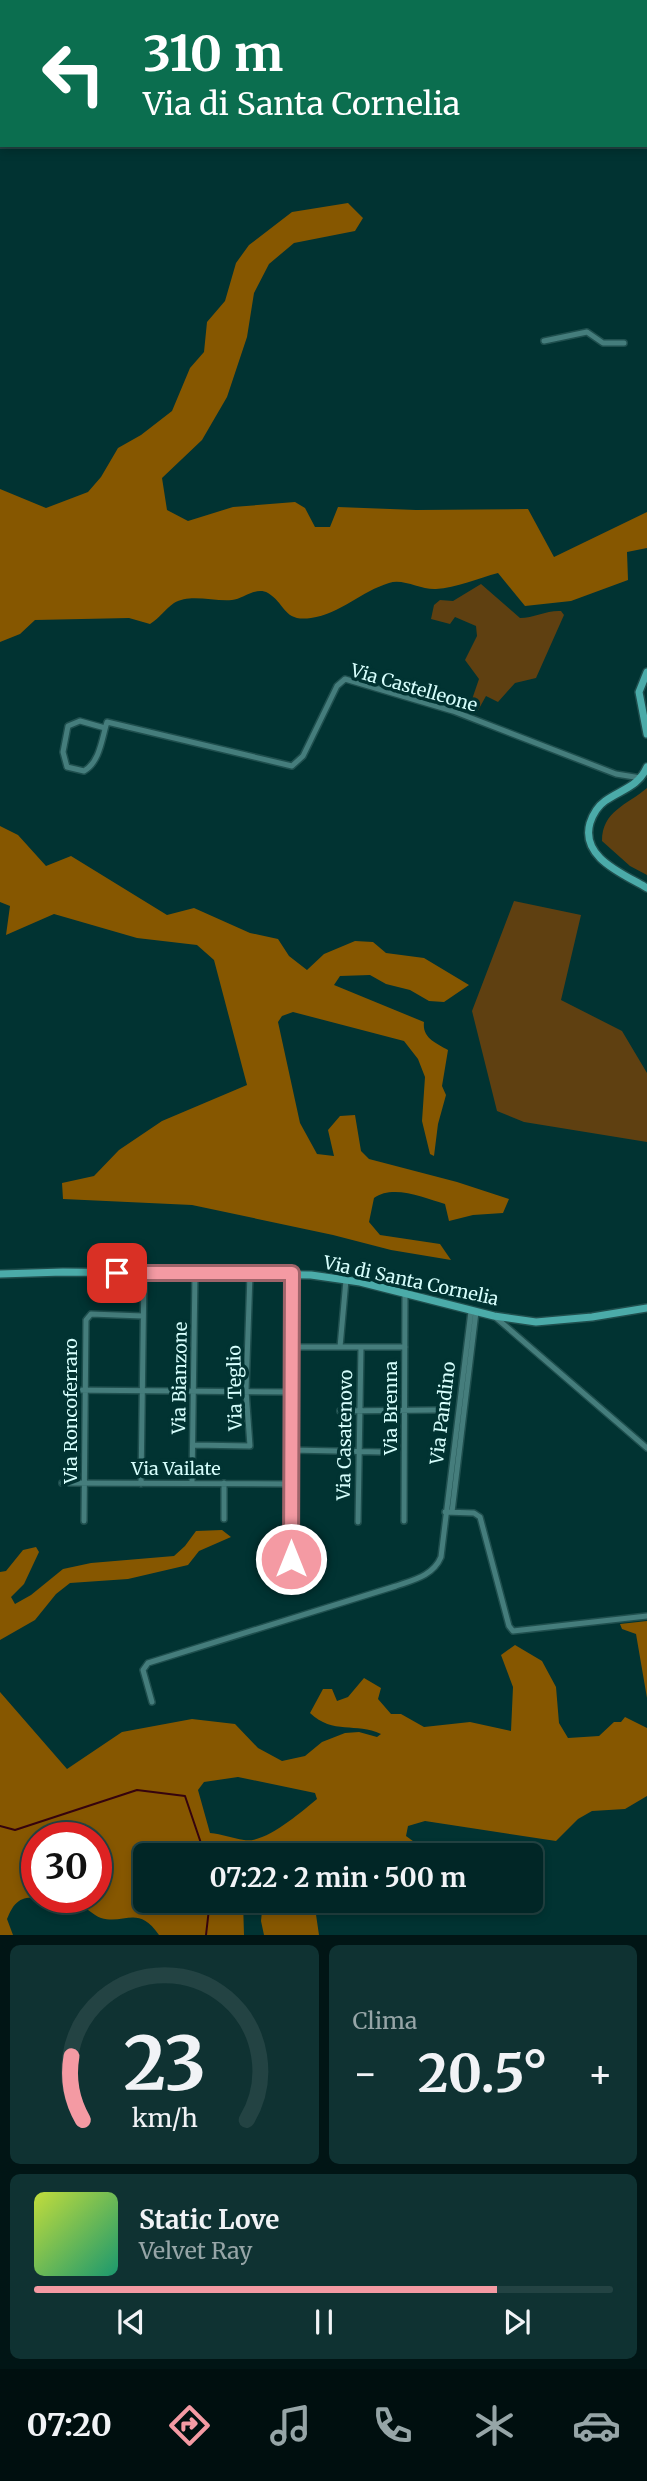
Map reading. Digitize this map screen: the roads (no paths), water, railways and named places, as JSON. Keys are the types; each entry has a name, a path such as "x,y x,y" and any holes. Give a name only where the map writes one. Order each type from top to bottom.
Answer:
{"street":[{"path":"544,341 587,332 603,343 624,343"},
{"path":"647,673 639,692 647,734"},
{"name":"Via Castelleone","path":"105,728 80,722 68,726 63,752 67,767 84,771 90,767 95,760 107,722 290,766 301,759 337,686 345,679 368,688 453,710 616,774 641,778"},
{"path":"647,767 632,787 601,804 592,818 588,835 591,848 601,860 647,888"},
{"path":"141,1484 144,1273"},
{"name":"Via Bianzone","path":"192,1482 195,1273"},
{"path":"291,1559 292,1273"},
{"name":"Via di Santa Cornelia","path":"0,1274 292,1273 346,1280 474,1312 536,1322 647,1308"},
{"name":"Via Teglio","path":"193,1445 250,1446 246,1391 250,1274"},
{"path":"340,1347 346,1280"},
{"name":"Via Brenna","path":"404,1521 405,1295"},
{"name":"Via Pandino","path":"152,1702 143,1670 148,1663 396,1586 429,1572 441,1557 474,1312"},
{"name":"Via Roncoferraro","path":"84,1521 87,1317 91,1314 143,1316"},
{"path":"494,1316 647,1448"},
{"name":"Via Casatenovo","path":"292,1347 405,1347"},
{"name":"Via Casatenovo","path":"358,1522 361,1347"},
{"path":"69,1390 292,1392"},
{"path":"340,1411 435,1410"},
{"path":"292,1450 381,1452"},
{"name":"Via Vailate","path":"62,1483 291,1484"},
{"path":"224,1483 224,1519"},
{"path":"448,1512 475,1513 480,1517 498,1588 513,1631 647,1616"}],"waterway":[{"path":"0,1826 15,1830 137,1790 185,1796 201,1843"},
{"path":"206,1935 209,1913"}]}
